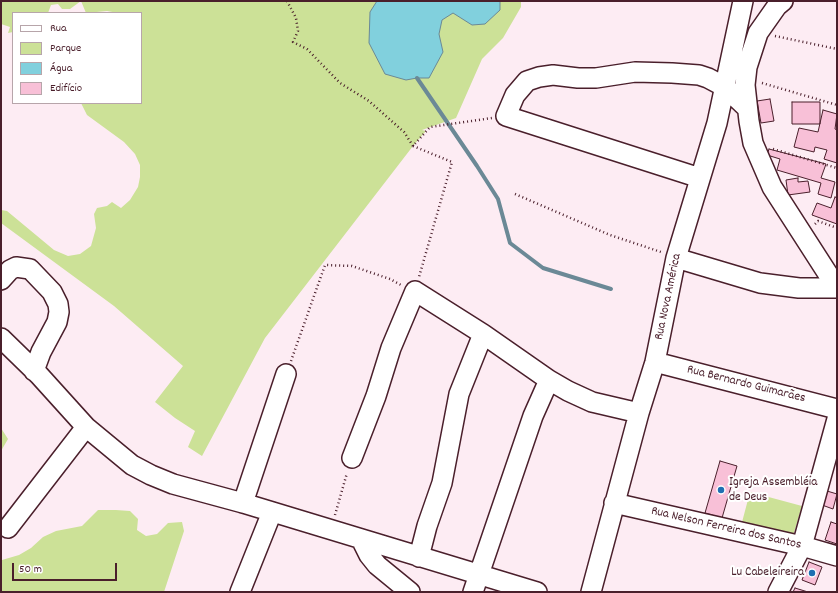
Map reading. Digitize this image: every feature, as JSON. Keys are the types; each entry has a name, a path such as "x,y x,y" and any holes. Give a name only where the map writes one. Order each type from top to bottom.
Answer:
{"street":[{"name":"Rua Nova América","path":"591,592 614,503 654,362 676,258 710,147 725,87 743,1"},
{"path":"783,1 777,6 758,33 747,66 745,85 746,107 753,143 772,187 837,288"},
{"path":"700,178 506,116 516,95 527,81 553,75 578,78 596,78 635,72 672,73 708,78 725,87 746,107"},
{"path":"676,258 760,283 799,288 837,288"},
{"path":"1,280 10,270 16,267 30,269 52,292 58,304 59,312 57,322 41,352 36,373"},
{"path":"352,458 376,396 391,348 415,291 483,334 549,380 568,391 592,402 639,413"},
{"path":"419,557 427,526 442,482 459,394 483,334"},
{"path":"1,338 86,427 132,465 152,475 173,484 243,503 537,592"},
{"name":"Rua Bernardo Guimarães","path":"654,362 837,409"},
{"path":"243,503 286,374"},
{"path":"472,592 533,416 549,380"},
{"path":"778,592 802,546 837,419"},
{"path":"8,528 86,427"},
{"name":"Rua Nelson Ferreira dos Santos","path":"614,503 802,546 837,556"},
{"path":"240,592 272,512"},
{"path":"361,539 369,555 377,565 410,592"}],"path":[{"path":"286,374 325,265 352,266 390,279 415,291 452,162 413,146 404,132 369,101 340,83 307,49 293,42 298,31 296,18 287,1"},
{"path":"758,33 837,49"},
{"path":"746,78 837,105"},
{"path":"413,146 430,127 506,116"},
{"path":"753,143 837,168"},
{"path":"515,194 610,235 676,258"},
{"path":"802,234 818,221 837,228"},
{"path":"330,530 352,458"}],"green space":[{"path":"1,1 81,1 70,9 62,9 58,4 51,5 48,12 12,12 12,32 8,33 10,27 1,24"},
{"path":"81,1 521,1 521,7 503,38 482,59 456,118 422,130 426,131 265,338 202,456 188,447 195,431 175,418 155,402 183,366 114,306 1,223 1,210 7,211 54,250 68,256 80,254 91,246 96,228 94,214 97,208 107,206 112,202 121,208 130,200 138,187 140,165 135,154 124,142 87,115 82,104 142,104 142,12 86,12"},
{"path":"1,428 8,439 1,451"},
{"path":"750,492 802,506 793,536 741,526"},
{"path":"98,510 130,511 138,519 137,530 146,536 157,534 168,523 182,522 184,531 164,592 1,592 1,559 19,555 31,548 43,537 56,531 82,526"}],"water":[{"path":"377,1 500,1 500,10 485,24 472,25 453,13 442,20 439,34 443,52 429,78 406,80 385,74 369,43 370,12"}],"building":[{"path":"770,99 774,121 761,123 757,101"},
{"path":"792,102 820,102 820,124 792,124"},
{"path":"823,110 837,114 835,129 837,130 837,163 824,159 827,150 815,147 814,152 794,147 799,128 818,132"},
{"path":"769,149 826,164 821,178 835,182 831,198 818,194 821,183 777,170 780,159 767,155"},
{"path":"798,178 798,182 808,181 810,192 788,195 786,180"},
{"path":"835,197 837,198 837,224 812,215 817,203 831,208"},
{"name":"Igreja Assembléia de Deus","path":"720,461 737,466 722,518 705,513"},
{"path":"827,491 837,494 833,509 822,505"},
{"path":"831,522 837,524 837,544 825,540"},
{"name":"Lu Cabeleireira","path":"809,562 822,567 815,585 802,580"},
{"path":"795,588 808,592 793,592"}],"waterway":[{"path":"417,78 498,199 510,243 543,268 611,289"}],"place":[{"name":"Igreja Assembléia de Deus","path":"721,490"},
{"name":"Lu Cabeleireira","path":"812,573"}]}
